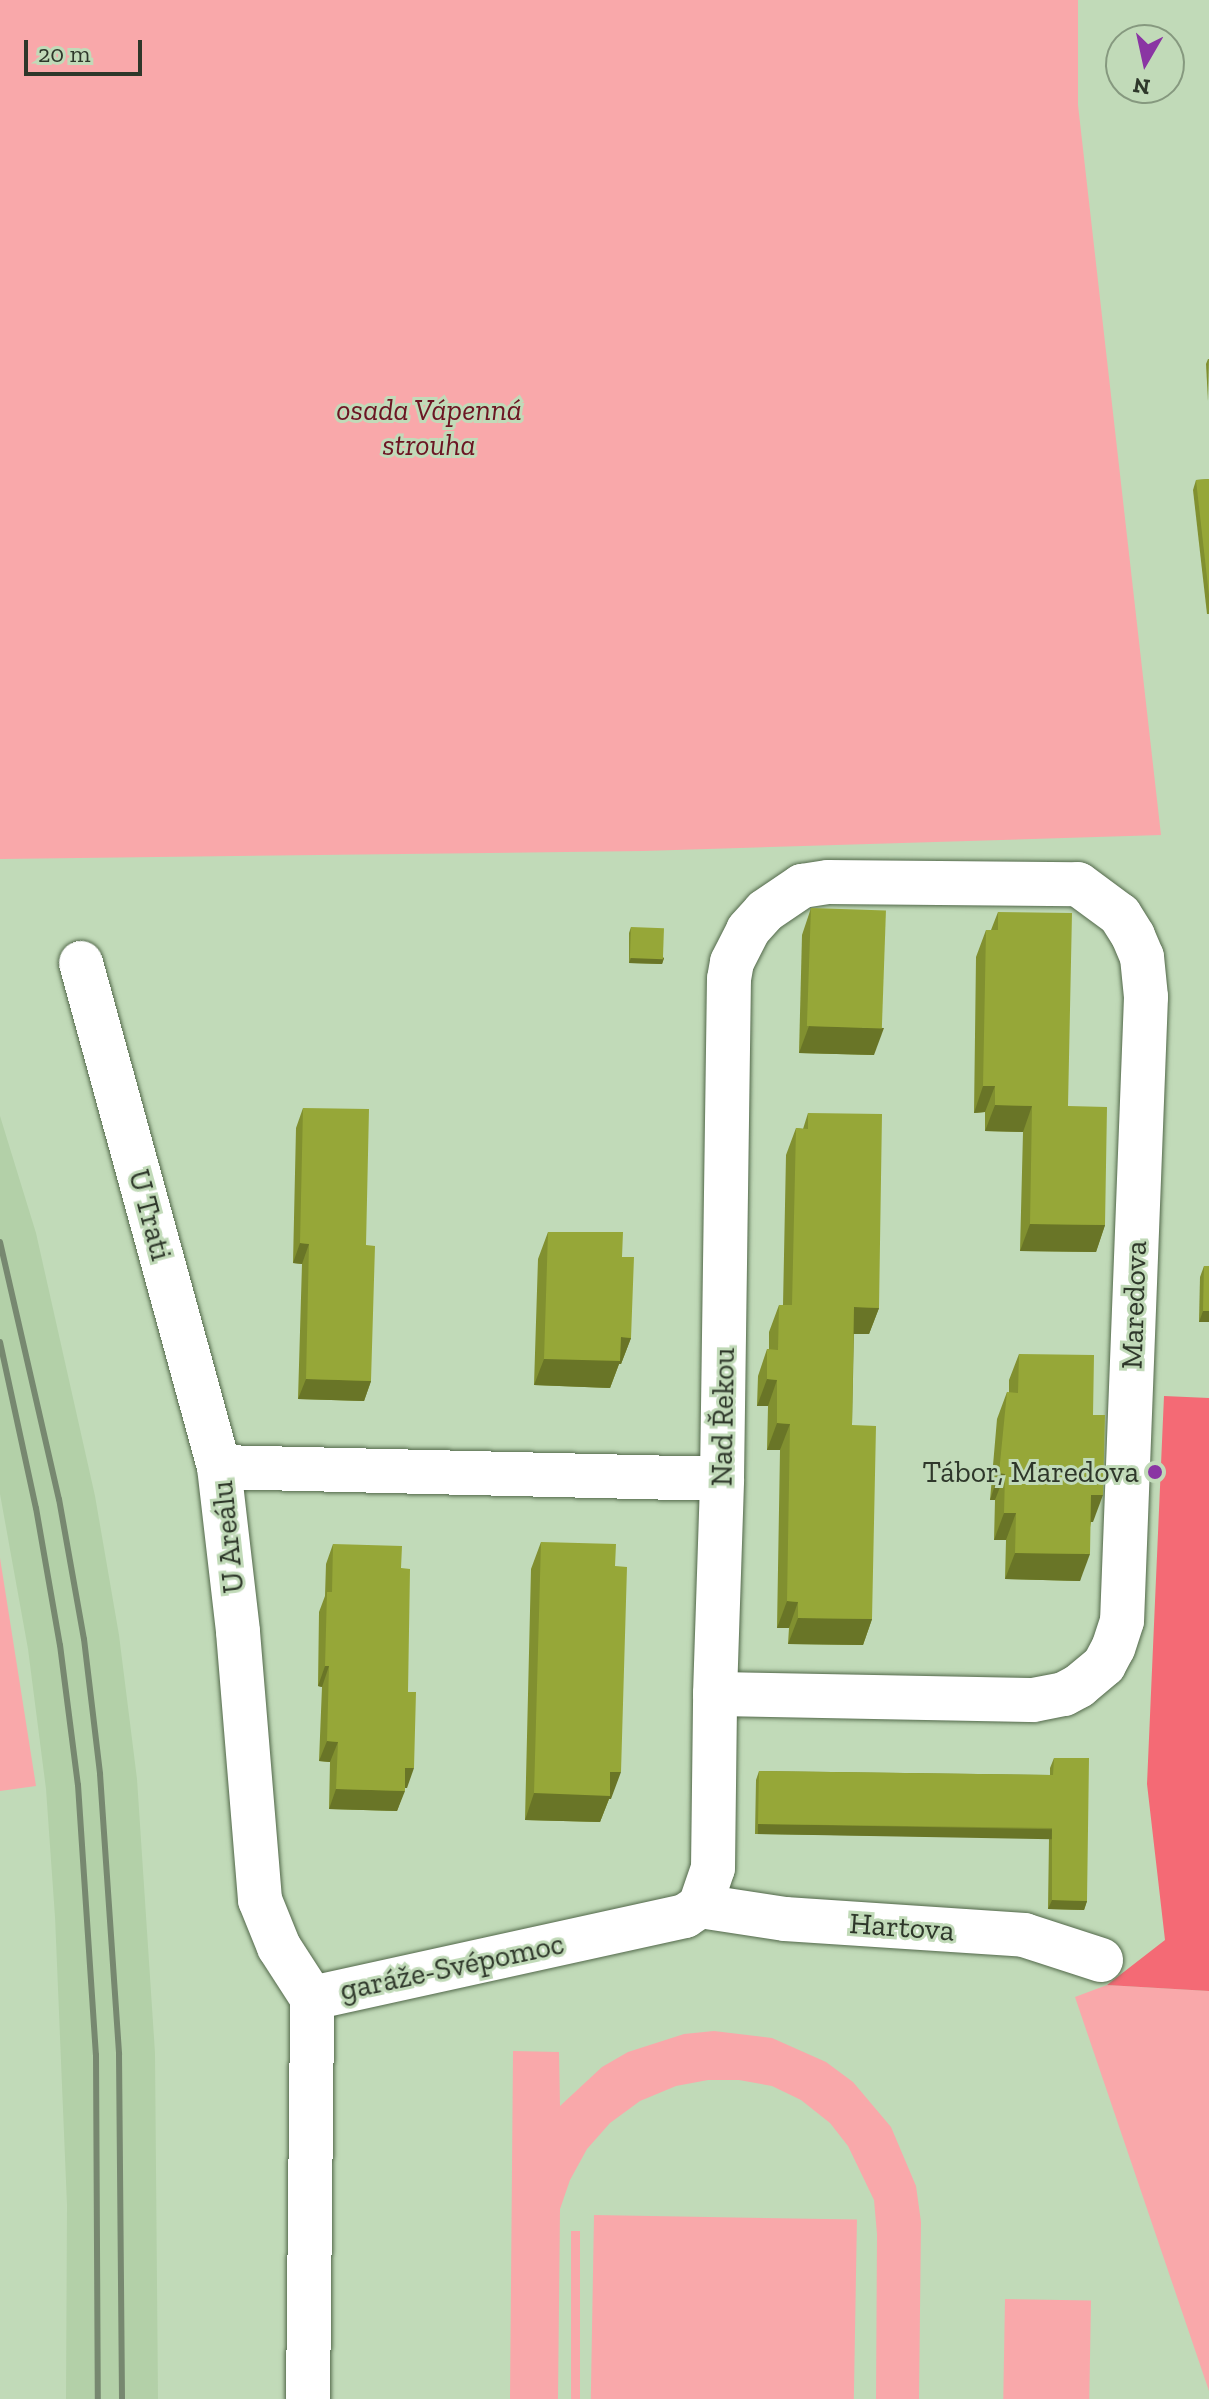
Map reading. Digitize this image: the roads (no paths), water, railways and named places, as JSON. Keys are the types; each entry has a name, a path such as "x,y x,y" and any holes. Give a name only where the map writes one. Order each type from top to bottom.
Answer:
{"street":[{"name":"Nad Řekou","path":"700,1906 713,1868 729,979 732,962 748,930 765,911 802,886 828,882 1078,884 1120,915"},
{"name":"Maredova","path":"715,1694 1033,1700 1064,1694 1104,1665 1122,1621 1146,997 1142,957 1120,915"},
{"name":"U Trati","path":"81,963 219,1467"},
{"name":"U Areálu","path":"312,1998 279,1947 260,1900 238,1632 219,1467 722,1479"},
{"name":"garáže-Svépomoc","path":"308,2399 312,1998 685,1916 700,1906"},
{"name":"Hartova","path":"700,1906 785,1919 1024,1935 1101,1960"}],"railway":[{"path":"0,1242 59,1499 84,1639 100,1774 119,2054 122,2399"},
{"path":"0,1342 36,1508 60,1645 78,1785 96,2055 98,2399"}],"place":[{"name":"Tábor, Maredova","path":"1155,1472"}],"park label":[{"name":"osada Vápenná strouha","path":"429,427"}]}
